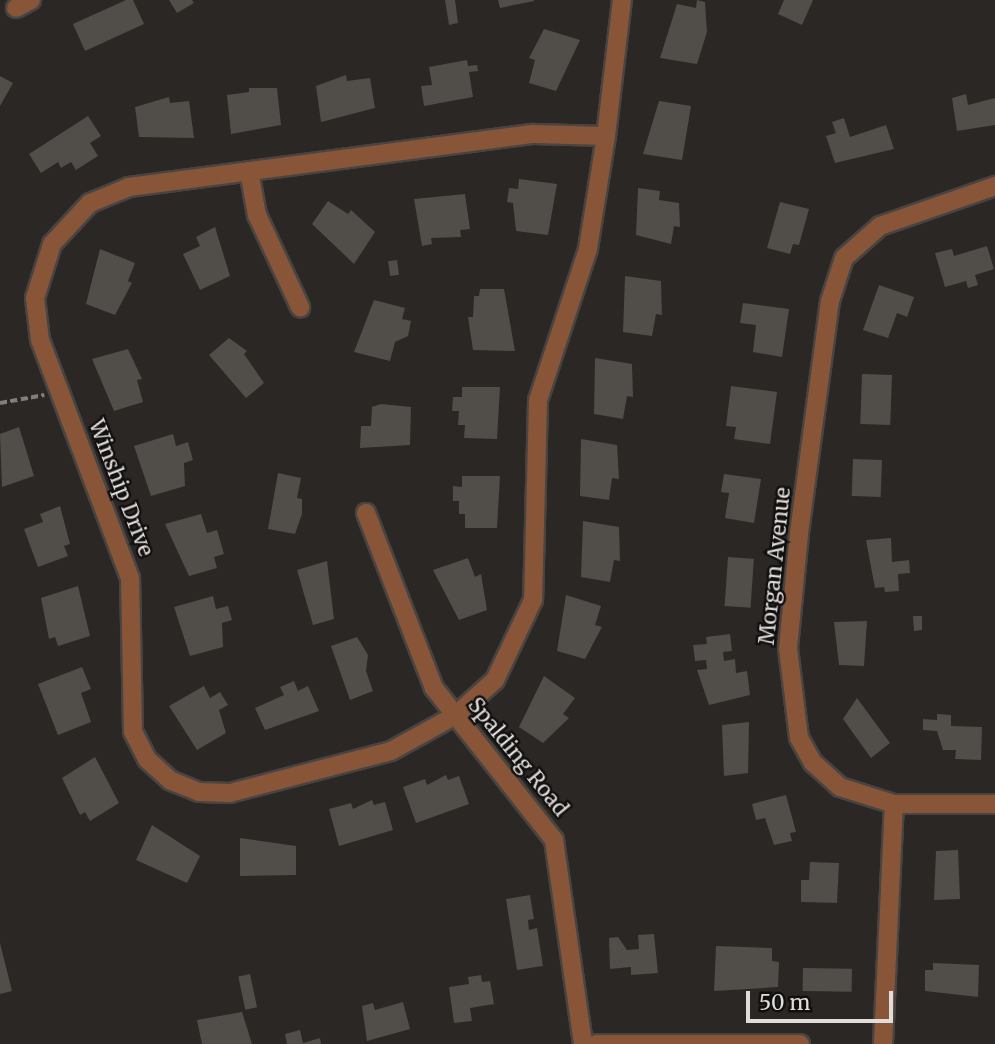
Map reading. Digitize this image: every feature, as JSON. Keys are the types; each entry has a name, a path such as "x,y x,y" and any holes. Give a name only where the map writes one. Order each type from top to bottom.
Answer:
{"street":[{"name":"Winship Drive","path":"606,136 546,132 129,187 103,196 69,222 46,257 35,298 40,340 125,558 134,607 131,722 142,751 162,774 189,789 229,793 402,747 456,715 495,680 533,600 538,400 588,249 606,136 622,0"},
{"path":"249,171 257,215 300,307"},
{"name":"Morgan Avenue","path":"995,186 880,226 849,250 833,284 790,603 790,683 795,725 813,763 850,792 894,804 995,804"},
{"name":"Spalding Road","path":"366,513 428,676 554,840 583,1044"},
{"path":"883,1044 894,804"},
{"path":"596,1044 800,1044"}],"path":[{"path":"0,402 59,390"}],"building":[{"path":"126,0 133,0 144,24 85,51 73,24"},
{"path":"169,0 192,0 194,3 177,13"},
{"path":"445,0 455,0 458,23 449,25"},
{"path":"498,0 534,0 534,1 500,8"},
{"path":"697,0 705,2 707,32 697,64 660,58 677,4 696,8"},
{"path":"784,0 813,0 802,25 778,14"},
{"path":"544,29 580,40 556,91 529,83 535,60 529,58"},
{"path":"467,60 468,66 477,65 478,71 469,72 473,97 424,106 421,86 432,85 429,67"},
{"path":"346,75 347,81 370,78 375,108 321,122 316,86"},
{"path":"0,76 13,83 0,106"},
{"path":"249,88 277,88 281,125 231,134 227,95 249,92"},
{"path":"966,94 968,105 995,98 995,125 957,131 952,98"},
{"path":"169,97 170,103 189,101 194,138 139,137 135,107"},
{"path":"659,101 691,106 682,160 643,154"},
{"path":"88,116 101,136 90,143 98,156 76,170 71,162 61,168 58,162 41,173 29,154"},
{"path":"844,118 850,137 886,125 894,149 835,163 826,136 836,133 832,122"},
{"path":"519,179 557,184 548,235 516,231 513,203 507,202 509,188 518,189"},
{"path":"638,188 660,191 659,200 679,203 680,227 674,226 671,244 636,235"},
{"path":"465,194 470,229 460,230 461,237 431,238 432,244 422,246 414,199"},
{"path":"328,201 348,214 351,210 375,232 354,264 312,224"},
{"path":"780,202 809,209 799,245 793,244 790,254 767,248"},
{"path":"215,227 230,276 200,290 183,254 200,246 196,237"},
{"path":"987,246 994,269 975,275 978,285 968,288 966,281 945,287 935,253 952,249 954,256"},
{"path":"100,249 135,263 128,281 132,283 115,315 86,304"},
{"path":"397,260 399,275 390,276 388,261"},
{"path":"625,276 661,281 662,315 656,314 652,336 623,332"},
{"path":"879,285 914,297 907,317 897,313 888,338 863,330"},
{"path":"480,289 504,289 515,351 473,350 468,317 473,317 474,296 479,296"},
{"path":"374,300 405,308 402,319 411,321 408,336 395,342 390,361 354,352"},
{"path":"743,303 789,309 782,357 753,352 756,325 740,323"},
{"path":"229,338 247,351 244,354 264,383 246,398 209,355"},
{"path":"128,349 142,379 137,380 143,402 114,411 92,359"},
{"path":"595,358 632,364 633,397 627,396 623,419 594,414"},
{"path":"862,374 892,375 890,425 860,424"},
{"path":"731,386 777,392 770,444 734,439 736,427 726,426"},
{"path":"462,387 500,387 497,439 464,438 465,425 458,425 459,411 452,411 453,397 462,397"},
{"path":"381,404 411,407 410,445 360,448 361,426 371,426 372,407"},
{"path":"19,427 34,476 2,487 0,434"},
{"path":"173,434 176,446 188,442 193,460 184,463 185,486 151,496 134,446"},
{"path":"581,439 617,445 619,479 612,478 609,500 580,496"},
{"path":"853,459 882,460 881,497 852,496"},
{"path":"278,473 301,478 297,498 302,499 302,514 295,534 268,529"},
{"path":"724,474 761,479 754,523 725,518 729,493 721,492"},
{"path":"462,476 500,476 497,528 465,528 465,514 459,514 459,501 453,501 453,486 462,487"},
{"path":"60,506 70,544 64,546 68,556 38,567 24,529 43,522 40,514"},
{"path":"201,514 207,533 217,530 224,554 214,557 217,568 189,576 165,524"},
{"path":"583,521 619,527 620,561 614,560 610,582 581,577"},
{"path":"891,538 892,562 909,560 910,573 898,574 899,591 885,592 884,587 875,588 866,540"},
{"path":"728,557 754,559 751,608 725,606"},
{"path":"468,558 475,577 481,574 487,610 459,620 433,570"},
{"path":"327,561 334,619 313,625 297,570"},
{"path":"78,586 90,636 58,646 55,637 49,639 41,598"},
{"path":"566,595 601,606 595,625 602,627 585,659 557,651"},
{"path":"213,596 216,609 228,606 232,620 222,623 223,647 190,656 174,607"},
{"path":"913,616 922,616 922,630 914,631"},
{"path":"867,621 864,666 839,665 834,622"},
{"path":"730,634 732,651 723,652 724,661 735,659 736,673 747,671 750,695 709,705 697,670 707,669 706,660 695,661 693,645 707,644 706,637"},
{"path":"357,637 368,655 366,671 373,691 350,700 331,646"},
{"path":"82,667 91,689 81,693 91,722 58,735 38,684"},
{"path":"544,676 575,698 563,714 569,718 543,743 519,727"},
{"path":"294,681 298,691 308,686 319,711 265,730 255,708 284,695 280,687"},
{"path":"204,686 210,698 220,692 228,705 219,710 226,733 197,750 169,706"},
{"path":"857,698 890,743 871,758 843,719"},
{"path":"937,714 951,715 951,726 982,727 981,760 955,759 956,750 943,750 937,731 923,730 923,719 937,720"},
{"path":"749,722 748,773 724,776 722,725"},
{"path":"95,757 119,803 90,821 85,812 80,815 62,778"},
{"path":"446,775 448,780 459,776 469,804 416,823 403,787 425,779 427,785"},
{"path":"786,795 796,832 790,833 792,841 774,845 765,818 756,820 752,804"},
{"path":"372,800 374,805 385,802 393,830 339,846 329,809 351,803 353,809"},
{"path":"152,825 200,856 187,883 136,860"},
{"path":"240,838 296,846 296,875 240,876"},
{"path":"958,850 960,899 934,900 936,851"},
{"path":"810,862 839,863 837,903 801,902 801,880 809,880"},
{"path":"530,895 534,919 528,920 529,930 537,928 543,966 517,970 506,899"},
{"path":"654,934 658,973 631,975 631,967 610,969 609,938 618,937 627,950 639,949 638,935"},
{"path":"0,943 12,991 0,994"},
{"path":"716,946 772,948 772,961 779,962 778,987 714,991"},
{"path":"933,963 979,965 978,997 925,991 925,970 933,970"},
{"path":"803,968 852,969 852,992 803,991"},
{"path":"250,974 257,1007 245,1010 238,976"},
{"path":"481,975 482,982 490,981 494,1004 470,1008 472,1021 454,1023 449,987 469,984 468,977"},
{"path":"403,1002 410,1029 367,1041 362,1006 373,1003 375,1010"},
{"path":"242,1012 252,1044 202,1044 197,1020"},
{"path":"300,1030 303,1043 320,1038 321,1044 287,1044 285,1034"}]}
